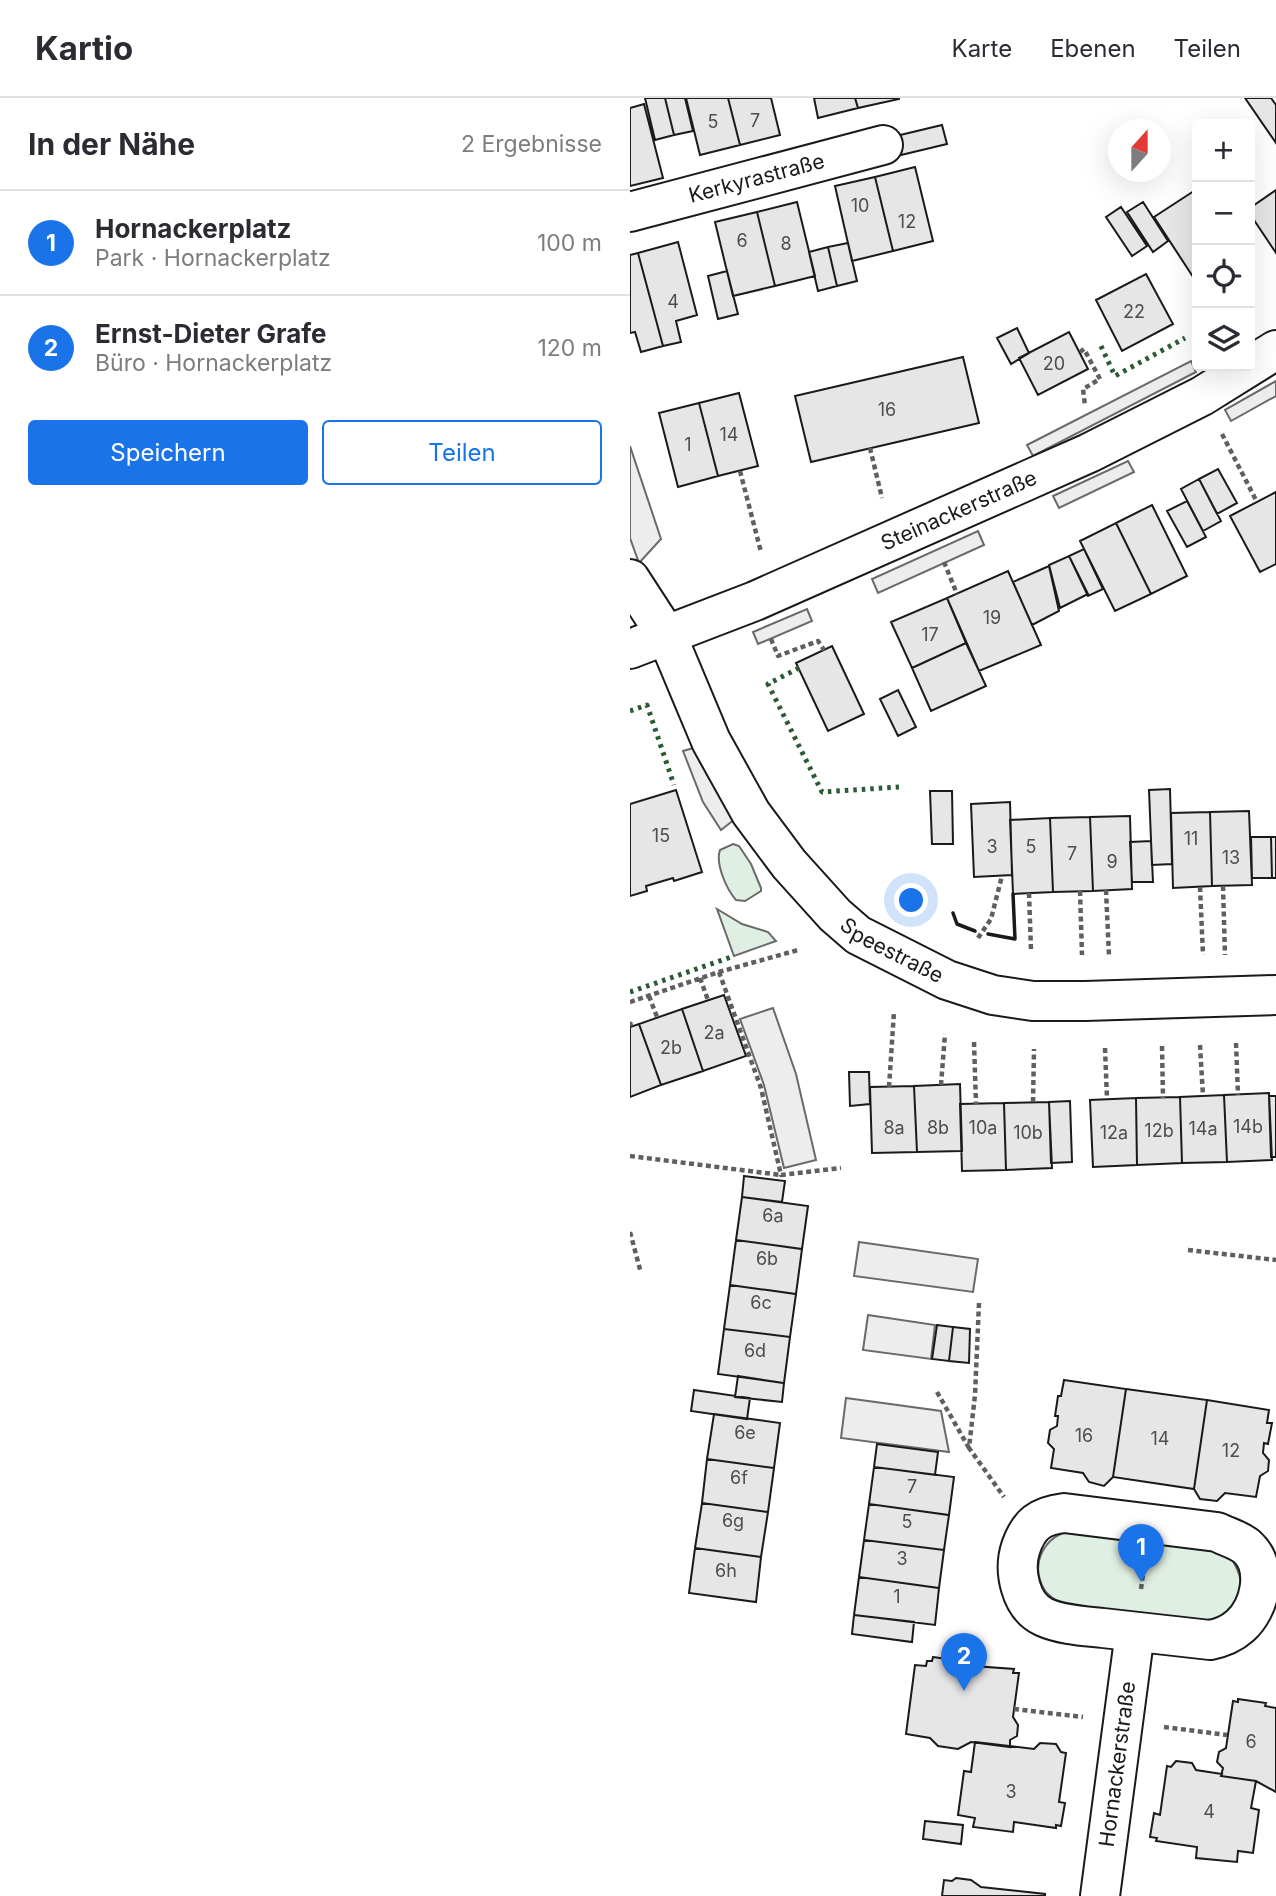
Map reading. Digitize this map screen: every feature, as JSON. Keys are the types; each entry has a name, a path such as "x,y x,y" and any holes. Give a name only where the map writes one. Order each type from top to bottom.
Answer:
{"street":[{"name":"Kerkyrastraße","path":"630,212 883,145"},
{"name":"Steinackerstraße","path":"630,649 772,593 1089,453 1202,396 1276,351"},
{"name":"Speestraße","path":"630,579 667,636 711,741 751,813 789,864 835,915 876,946 947,980 993,995 1033,1000 1276,995"},
{"path":"1063,1513 1149,1523 1217,1532 1249,1548 1260,1575 1259,1592 1255,1605 1240,1626 1221,1638 1210,1640 1069,1624 1042,1617 1025,1598 1017,1576 1020,1550 1028,1529 1038,1519 1063,1513"},
{"name":"Hornackerstraße","path":"1100,1896 1135,1632"}],"path":[{"path":"1080,352 1084,349 1100,379 1083,389 1089,453"},
{"path":"1202,396 1258,502"},
{"path":"870,448 891,539"},
{"path":"740,471 772,593"},
{"path":"978,938 990,919 1002,876"},
{"path":"1223,886 1225,955"},
{"path":"1200,887 1203,955"},
{"path":"1106,890 1109,956"},
{"path":"1080,891 1082,955"},
{"path":"1029,893 1031,950"},
{"path":"630,1002 719,972 799,950"},
{"path":"719,972 761,1087 781,1175"},
{"path":"700,978 708,1000"},
{"path":"649,996 657,1017"},
{"path":"889,1087 894,1013"},
{"path":"941,1085 945,1034"},
{"path":"974,1042 976,1104"},
{"path":"1236,1043 1238,1095"},
{"path":"1200,1045 1203,1096"},
{"path":"1161,1046 1163,1098"},
{"path":"1105,1048 1107,1098"},
{"path":"1033,1102 1034,1049"},
{"path":"630,1156 781,1175 841,1168"},
{"path":"630,1232 641,1273"},
{"path":"1188,1250 1276,1260"},
{"path":"969,1448 975,1395 979,1303"},
{"path":"937,1392 969,1448 1028,1529"},
{"path":"1135,1632 1149,1523"}],"green space":[{"path":"733,844 739,846 751,864 761,888 761,891 745,901 736,900 720,869 720,850"},
{"path":"717,909 742,924 768,932 776,941 734,956"},
{"path":"1068,1531 1228,1553 1240,1576 1240,1594 1230,1609 1210,1625 1071,1608 1046,1592 1038,1571 1041,1554 1046,1546"}],"shaded area":[{"path":"1191,361 1192,371 1196,372 1033,456 1027,445"},
{"path":"1276,381 1276,396 1231,421 1225,410"},
{"path":"630,446 661,539 639,563 630,538"},
{"path":"1128,461 1134,472 1059,508 1053,496"},
{"path":"978,531 984,545 878,593 872,579"},
{"path":"807,609 812,621 758,644 753,632"},
{"path":"697,747 735,819 721,830 703,802 683,751"},
{"path":"773,1008 796,1074 816,1160 784,1168 764,1085 740,1019"},
{"path":"859,1242 978,1259 973,1292 854,1276"},
{"path":"868,1315 935,1325 931,1359 863,1350"},
{"path":"846,1398 941,1411 949,1452 841,1438"}],"building":[{"path":"645,98 665,98 674,135 655,140"},
{"path":"665,98 685,98 693,131 674,135"},
{"path":"686,98 728,98 740,145 700,155"},
{"path":"728,98 771,98 780,135 740,145"},
{"path":"814,98 855,98 858,108 818,118"},
{"path":"855,98 899,98 899,99 858,108"},
{"path":"1245,98 1271,98 1276,105 1276,143"},
{"path":"644,104 663,178 630,186 630,108"},
{"path":"942,125 947,144 901,155 896,136"},
{"path":"915,167 933,241 893,251 875,177"},
{"path":"875,177 893,251 852,261 835,186"},
{"path":"1276,190 1276,253 1255,222 1255,205"},
{"path":"1192,192 1192,275 1154,217"},
{"path":"797,202 815,276 775,286 757,212"},
{"path":"1143,202 1168,241 1153,252 1127,212"},
{"path":"1121,207 1147,246 1132,256 1106,217"},
{"path":"757,212 775,286 733,296 715,222"},
{"path":"678,242 697,315 676,321 681,342 663,346 638,253"},
{"path":"848,243 857,281 837,286 828,247"},
{"path":"828,247 837,286 818,291 809,252"},
{"path":"638,253 663,346 641,352 635,332 630,333 630,255"},
{"path":"727,271 738,314 718,319 708,276"},
{"path":"1146,274 1173,324 1122,351 1096,300"},
{"path":"1017,328 1029,353 1011,364 997,338"},
{"path":"1069,332 1088,369 1038,395 1019,358"},
{"path":"963,357 979,423 811,462 795,396"},
{"path":"739,393 758,466 718,476 699,403"},
{"path":"699,403 718,476 678,487 659,413"},
{"path":"1218,469 1237,503 1217,514 1199,479"},
{"path":"1199,479 1221,521 1203,531 1181,489"},
{"path":"1276,492 1276,564 1260,572 1230,516"},
{"path":"1187,501 1206,537 1187,547 1167,511"},
{"path":"1152,505 1187,576 1151,594 1116,523"},
{"path":"1116,523 1151,594 1115,611 1080,541"},
{"path":"1084,549 1103,589 1088,596 1069,556"},
{"path":"1069,556 1088,594 1060,608 1049,565"},
{"path":"1049,566 1059,611 1032,625 1013,582"},
{"path":"1008,571 1041,645 979,671 947,598"},
{"path":"947,598 966,643 912,668 891,622"},
{"path":"966,643 986,686 931,711 912,668"},
{"path":"832,646 864,714 828,731 796,663"},
{"path":"898,690 916,727 898,736 880,699"},
{"path":"1170,789 1172,864 1152,865 1149,790"},
{"path":"676,790 702,872 646,886 647,891 630,896 630,804"},
{"path":"930,791 952,791 953,844 932,844"},
{"path":"1010,802 1012,875 974,877 971,804"},
{"path":"1249,811 1252,885 1212,886 1210,812"},
{"path":"1210,812 1212,886 1173,888 1171,813"},
{"path":"1130,816 1132,889 1093,891 1090,817"},
{"path":"1090,817 1093,891 1053,892 1050,818"},
{"path":"1050,818 1053,892 1013,894 1010,820"},
{"path":"1251,837 1271,837 1272,878 1252,878"},
{"path":"1271,837 1276,837 1276,878 1272,878"},
{"path":"1151,841 1153,882 1132,882 1130,842"},
{"path":"724,995 746,1056 703,1071 682,1009"},
{"path":"682,1009 703,1071 661,1085 639,1024"},
{"path":"639,1024 661,1085 630,1097 630,1027"},
{"path":"849,1072 869,1072 870,1104 850,1106"},
{"path":"960,1084 962,1151 917,1152 914,1086"},
{"path":"914,1086 917,1152 872,1153 870,1087"},
{"path":"1269,1093 1272,1160 1227,1162 1224,1095"},
{"path":"1224,1095 1227,1162 1182,1163 1180,1097"},
{"path":"1269,1096 1276,1096 1276,1157 1271,1157"},
{"path":"1180,1097 1182,1163 1137,1165 1136,1098"},
{"path":"1136,1098 1137,1165 1093,1167 1090,1100"},
{"path":"1070,1101 1072,1162 1051,1163 1049,1102"},
{"path":"1049,1102 1052,1168 1006,1170 1004,1103"},
{"path":"1004,1103 1006,1170 962,1171 960,1104"},
{"path":"744,1176 785,1181 782,1202 742,1197"},
{"path":"742,1197 808,1206 802,1249 736,1240"},
{"path":"736,1240 802,1249 796,1294 730,1285"},
{"path":"730,1285 796,1294 790,1337 724,1329"},
{"path":"937,1325 953,1327 949,1361 932,1359"},
{"path":"953,1327 970,1329 969,1363 949,1361"},
{"path":"724,1329 790,1337 784,1383 718,1374"},
{"path":"738,1376 784,1383 782,1402 735,1397"},
{"path":"1064,1380 1126,1389 1113,1477 1104,1486 1089,1482 1083,1473 1051,1468 1054,1449 1048,1443 1050,1430 1057,1426 1058,1416 1055,1416 1058,1396 1061,1396"},
{"path":"1126,1389 1207,1400 1194,1489 1113,1477"},
{"path":"694,1390 750,1398 747,1419 691,1411"},
{"path":"1207,1400 1269,1410 1267,1423 1272,1423 1268,1444 1264,1443 1263,1453 1269,1460 1268,1471 1260,1476 1256,1497 1225,1493 1217,1501 1200,1499 1194,1489"},
{"path":"714,1414 780,1423 774,1468 707,1459"},
{"path":"877,1444 938,1452 935,1475 874,1467"},
{"path":"707,1459 774,1468 768,1512 702,1503"},
{"path":"874,1467 954,1477 949,1515 869,1504"},
{"path":"702,1503 768,1512 761,1557 695,1548"},
{"path":"869,1504 949,1515 944,1550 864,1540"},
{"path":"864,1540 944,1550 939,1588 859,1577"},
{"path":"695,1548 761,1557 756,1602 689,1593"},
{"path":"859,1577 939,1588 935,1625 854,1615"},
{"path":"854,1615 914,1622 912,1642 852,1634"},
{"path":"933,1657 961,1661 960,1665 1014,1669 1013,1673 1019,1673 1013,1717 1018,1725 1017,1736 1010,1740 1010,1747 971,1742 958,1749 938,1746 930,1738 906,1734 915,1665 926,1666 927,1661 932,1661"},
{"path":"1238,1699 1266,1703 1265,1706 1276,1708 1276,1792 1256,1781 1221,1776 1223,1768 1217,1762 1219,1752 1226,1748 1233,1701 1238,1702"},
{"path":"975,1742 1034,1749 1040,1743 1056,1744 1061,1752 1066,1753 1059,1802 1065,1803 1061,1826 1056,1825 1056,1828 1014,1822 1013,1832 973,1827 975,1818 958,1815 964,1771 971,1772"},
{"path":"1176,1761 1192,1763 1196,1770 1256,1781 1251,1808 1259,1810 1253,1853 1238,1851 1237,1862 1196,1858 1197,1847 1156,1841 1157,1838 1150,1837 1154,1813 1160,1815 1167,1766 1171,1767"},
{"path":"925,1821 963,1825 961,1844 923,1839"},
{"path":"956,1878 971,1880 981,1887 1045,1896 942,1896 944,1880 952,1881"}],"hedge":[{"path":"1101,346 1115,376 1185,338"},
{"path":"799,668 768,684 822,792 899,787"},
{"path":"630,711 647,705 674,785"},
{"path":"630,992 734,956"}],"wall":[{"path":"988,934 1015,939 1013,894"},
{"path":"953,913 957,924 975,931"}],"place":[{"name":"Hornackerplatz","path":"1141,1582"},
{"name":"Ernst-Dieter Grafe","path":"964,1691"}]}
